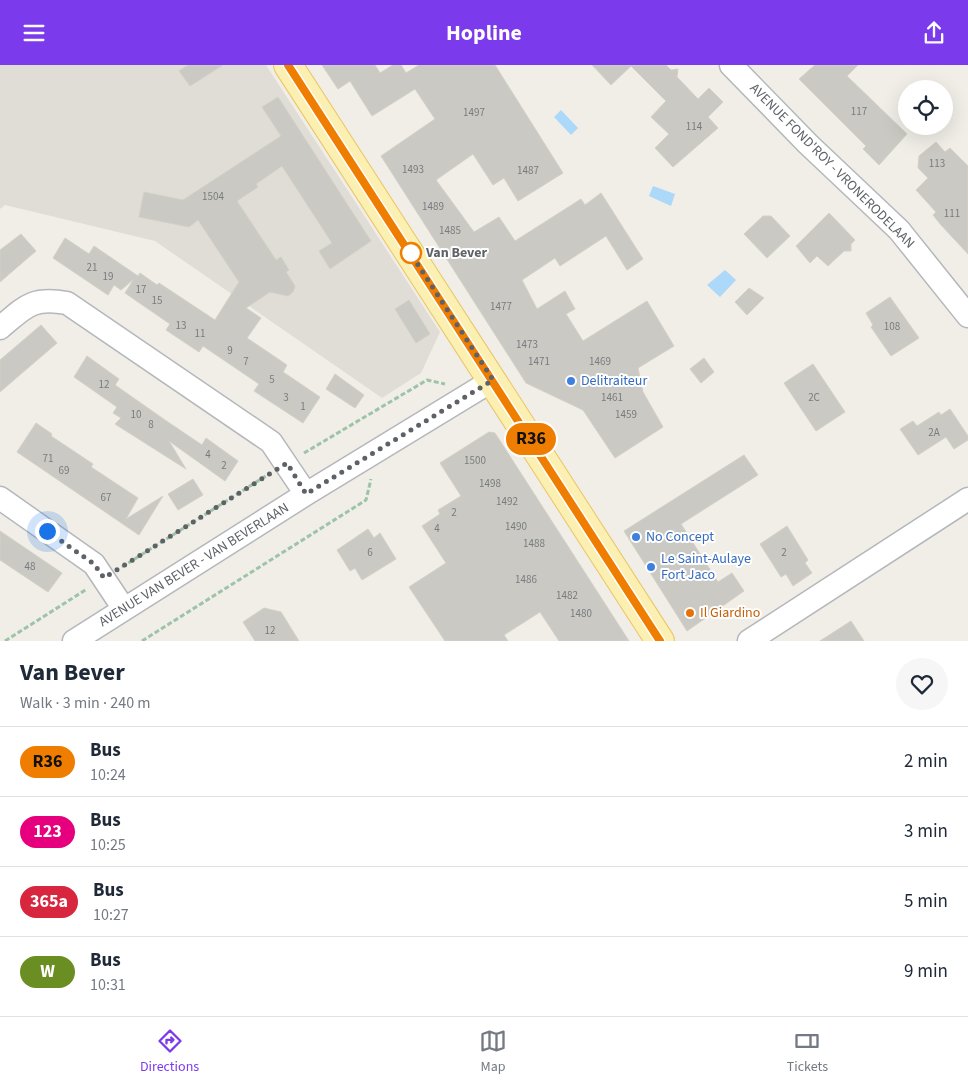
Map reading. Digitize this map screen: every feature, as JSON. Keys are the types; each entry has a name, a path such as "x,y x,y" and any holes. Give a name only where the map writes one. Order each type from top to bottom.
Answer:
{"main road":[{"path":"288,65 660,641"}],"street":[{"name":"AVENUE FOND'ROY - VRONERODELAAN","path":"731,65 808,144 898,230 968,316"},
{"path":"0,328 23,309 45,299 67,303 271,441 306,494"},
{"name":"AVENUE VAN BEVER - VAN BEVERLAAN","path":"74,641 306,494 493,380"},
{"path":"0,499 94,564 124,609"},
{"path":"750,641 968,499"}],"path":[{"path":"5,641 287,463 415,388"},
{"path":"142,641 366,499"}],"shaded area":[{"path":"0,65 266,65 440,332 421,373 382,398 155,241 5,205 0,209"}],"water":[{"path":"561,110 578,128 571,135 554,117"},
{"path":"653,186 675,194 671,206 649,196"},
{"path":"725,270 736,280 720,297 707,285"}],"building":[{"path":"188,65 223,65 190,86 179,71"},
{"path":"322,65 375,65 380,73 393,65 401,65 406,73 419,65 495,65 563,173 518,201 504,178 493,185 473,154 436,180 474,232 499,217 515,241 581,199 585,205 601,193 643,259 627,270 606,236 560,266 555,258 522,280 537,309 565,291 575,309 566,314 583,341 647,301 674,346 638,368 643,392 663,427 615,458 583,410 526,383 381,156 435,119 415,89 372,116 350,81 338,89"},
{"path":"592,65 666,65 671,70 678,69 677,77 698,99 709,88 723,102 708,117 718,128 673,167 655,148 669,134 651,117 666,101 631,66 611,85"},
{"path":"815,65 858,65 847,76 898,125 898,135 906,135 879,165 863,149 866,146 799,79"},
{"path":"278,97 371,241 330,269 319,251 332,243 282,166 256,184 258,187 237,201 276,260 281,257 289,270 286,272 295,286 293,292 288,296 270,292 246,308 261,318 247,338 287,365 283,372 320,397 303,423 254,391 259,384 203,346 199,352 166,330 170,324 125,293 134,279 121,290 114,285 108,295 53,258 65,238 89,254 94,246 138,276 140,273 157,285 159,283 215,320 239,282 198,220 189,227 139,217 144,192 183,200 281,136 262,107"},
{"path":"936,142 945,152 950,148 968,166 968,254 941,225 933,215 936,212 916,190 928,178 918,168 919,156"},
{"path":"829,213 855,240 851,244 851,251 844,251 828,266 817,256 810,263 796,246"},
{"path":"763,216 771,216 790,236 767,258 744,234"},
{"path":"21,234 36,251 0,282 0,250"},
{"path":"749,288 764,298 747,315 735,302"},
{"path":"890,297 919,338 891,356 871,327 873,325 866,313"},
{"path":"409,300 430,334 416,343 395,309"},
{"path":"41,325 57,343 0,392 0,360"},
{"path":"87,356 119,379 115,385 165,420 202,445 206,438 238,461 225,481 169,441 186,469 115,424 121,418 113,413 117,407 74,377"},
{"path":"704,358 714,372 701,383 690,369"},
{"path":"813,364 845,412 816,431 784,383"},
{"path":"335,374 364,395 355,408 326,389"},
{"path":"950,409 968,436 968,440 954,449 946,437 918,455 900,429 913,421 917,426 939,412 941,415"},
{"path":"36,423 52,434 51,436 93,464 91,467 138,498 126,519 163,496 139,535 17,452"},
{"path":"489,432 495,433 629,641 559,641 540,612 504,635 508,641 445,641 409,587 446,563 422,526 440,514 438,510 461,496 440,463"},
{"path":"744,455 758,475 681,524 718,582 732,573 744,591 687,631 624,531"},
{"path":"193,479 203,495 178,510 168,494"},
{"path":"787,526 808,560 805,563 812,573 793,586 786,574 781,577 760,544"},
{"path":"368,529 374,538 380,533 396,559 362,580 355,568 350,571 337,550"},
{"path":"0,531 62,573 48,592 0,560"},
{"path":"264,608 281,612 299,641 255,641 243,622"},
{"path":"851,621 864,641 820,641"}],"bus line":[{"name":"R36","path":"288,65 635,599 660,641"}],"place":[{"name":"Van Bever","path":"411,253"},
{"name":"Delitraiteur","path":"571,381"},
{"name":"No Concept","path":"636,537"},
{"name":"Le Saint-Aulaye Fort Jaco","path":"651,567"},
{"name":"Il Giardino","path":"690,613"}],"route":[{"path":"47,531 94,564 104,578 287,463 306,494 493,380 409,251 411,253"}]}
